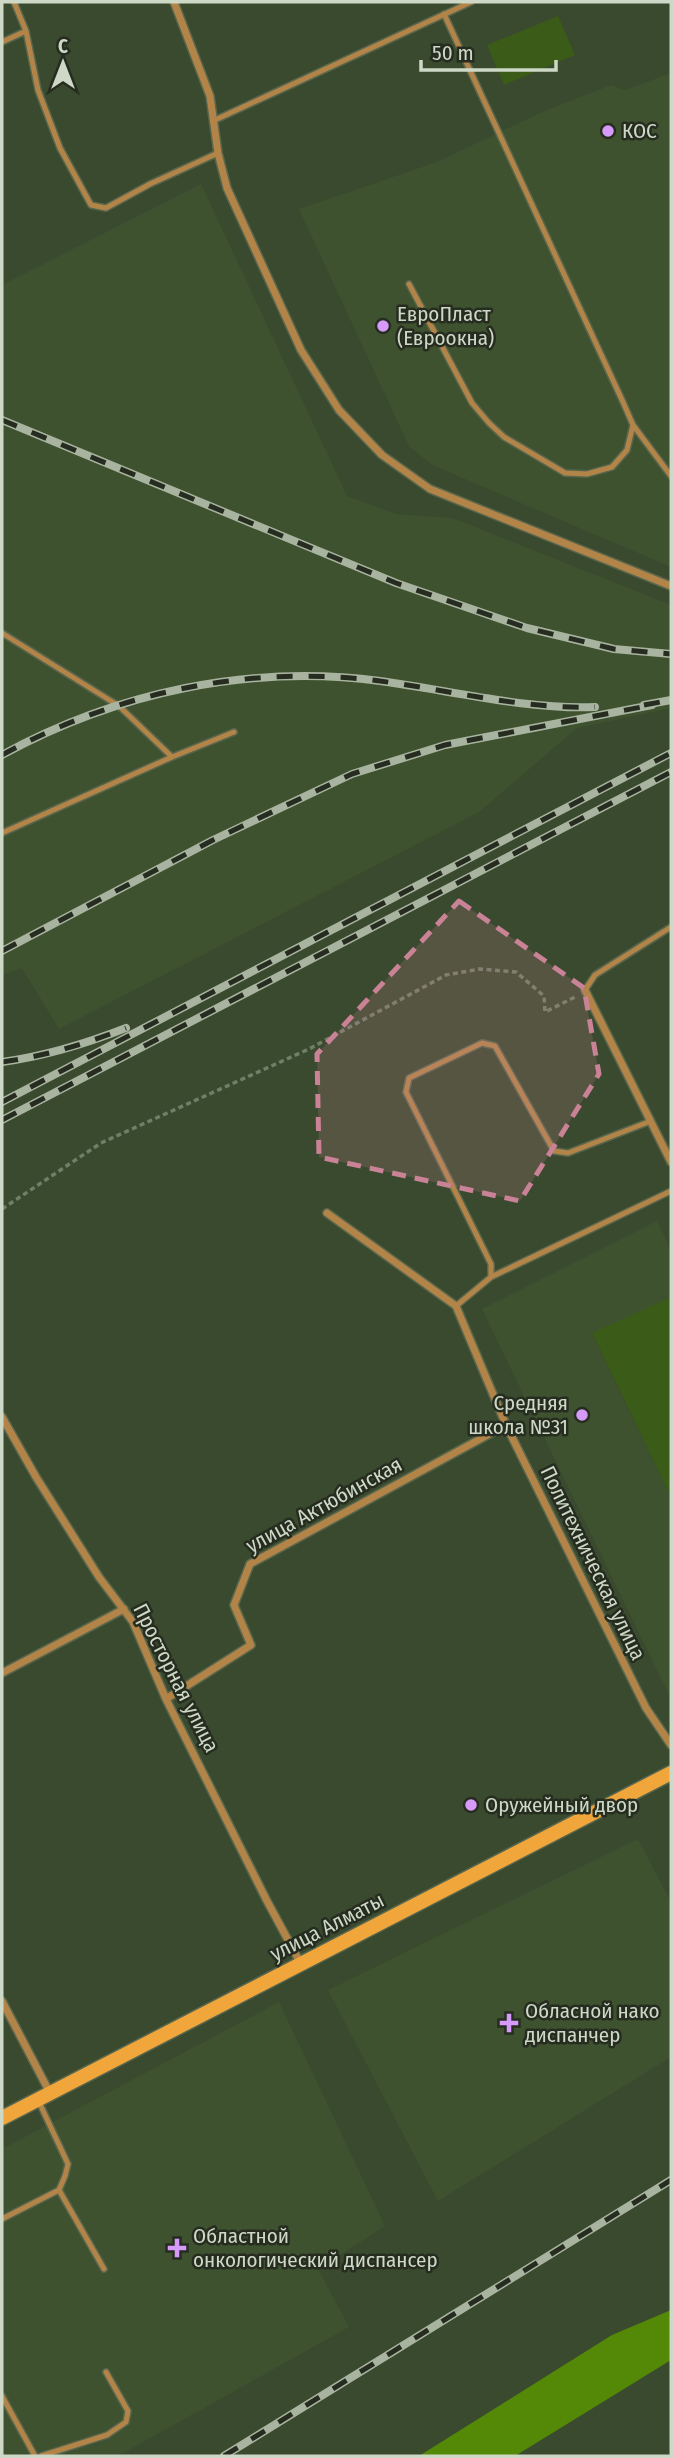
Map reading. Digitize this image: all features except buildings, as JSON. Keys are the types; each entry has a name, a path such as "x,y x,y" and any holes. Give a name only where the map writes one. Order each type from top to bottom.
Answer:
{"street":[{"path":"174,2 210,96 218,153 227,188 301,350 339,410 382,455 430,489 671,586"},
{"path":"585,990 671,1162"},
{"path":"327,1213 456,1306"},
{"name":"Политехническая улица","path":"456,1306 506,1425 646,1708 671,1745"},
{"name":"Просторная улица","path":"2,1417 99,1577 133,1622 166,1699 267,1901 302,1964"},
{"name":"улица Актюбинская","path":"166,1699 251,1645 234,1605 250,1564 506,1425"},
{"path":"2,1673 124,1609"},
{"name":"улица Алматы","path":"2,2118 671,1773"},
{"path":"2,2001 44,2096"}],"lane":[{"path":"14,2 26,31 38,90 60,148 91,205 106,208 150,184 218,153"},
{"path":"215,120 471,2"},
{"path":"444,14 633,425 671,476"},
{"path":"2,42 26,31"},
{"path":"409,284 472,403 504,437 565,473 587,474 612,467 627,450 633,425"},
{"path":"2,633 119,706 172,757"},
{"path":"2,833 234,732"},
{"path":"585,990 595,975 671,927"},
{"path":"491,1277 491,1264 406,1093 410,1078 482,1042 490,1043 495,1046 554,1152 568,1153 651,1121"},
{"path":"456,1306 491,1277 671,1191"},
{"path":"2,2220 59,2190 68,2164 44,2096"},
{"path":"59,2190 104,2269"},
{"path":"41,2456 107,2435 126,2422 128,2411 106,2372"},
{"path":"2,2396 35,2456"}],"path":[{"path":"2,1209 102,1143 309,1049 446,975 481,968 516,971 544,996 545,1012 585,990"}],"highlighted area":[{"path":"459,901 584,988 599,1074 520,1201 319,1157 317,1054"}],"shaded area":[{"path":"671,73 671,567 432,465 409,446 299,209 437,162 540,113 611,85 625,90"},
{"path":"201,184 347,496 396,514 452,518 671,605 671,708 577,728 479,812 59,1029 22,968 2,975 2,285"},
{"name":"Средняя школа №31","path":"657,1221 671,1251 671,1297 592,1334 671,1497 671,1699 482,1309"},
{"name":"Обласной нако диспанчер","path":"638,1839 671,1902 671,2057 438,2201 328,1990"},
{"name":"Областной онкологический диспансер","path":"279,2002 385,2226 318,2269 349,2327 118,2456 2,2456 2,2149"}],"green space":[{"path":"558,16 575,55 504,85 487,45"},
{"path":"671,1297 671,1497 592,1333"},
{"path":"671,2310 671,2360 515,2456 419,2456 612,2335"}],"railway":[{"path":"2,420 396,583 527,628 614,649 671,654"},
{"path":"2,755 91,714 138,699 234,680 331,677 380,681 515,702 595,707"},
{"path":"644,705 671,700"},
{"path":"2,951 213,840 352,774 445,745 652,705"},
{"path":"2,1102 671,753"},
{"path":"2,1120 671,772"},
{"path":"2,1062 65,1049 126,1028"},
{"path":"224,2456 671,2180"}],"place":[{"name":"КОС","path":"608,131"},
{"name":"ЕвроПласт (Евроокна)","path":"383,326"},
{"name":"Средняя школа №31","path":"582,1415"},
{"name":"Оружейный двор","path":"471,1805"},
{"name":"Обласной нако диспанчер","path":"509,2023"},
{"name":"Областной онкологический диспансер","path":"177,2248"}]}
